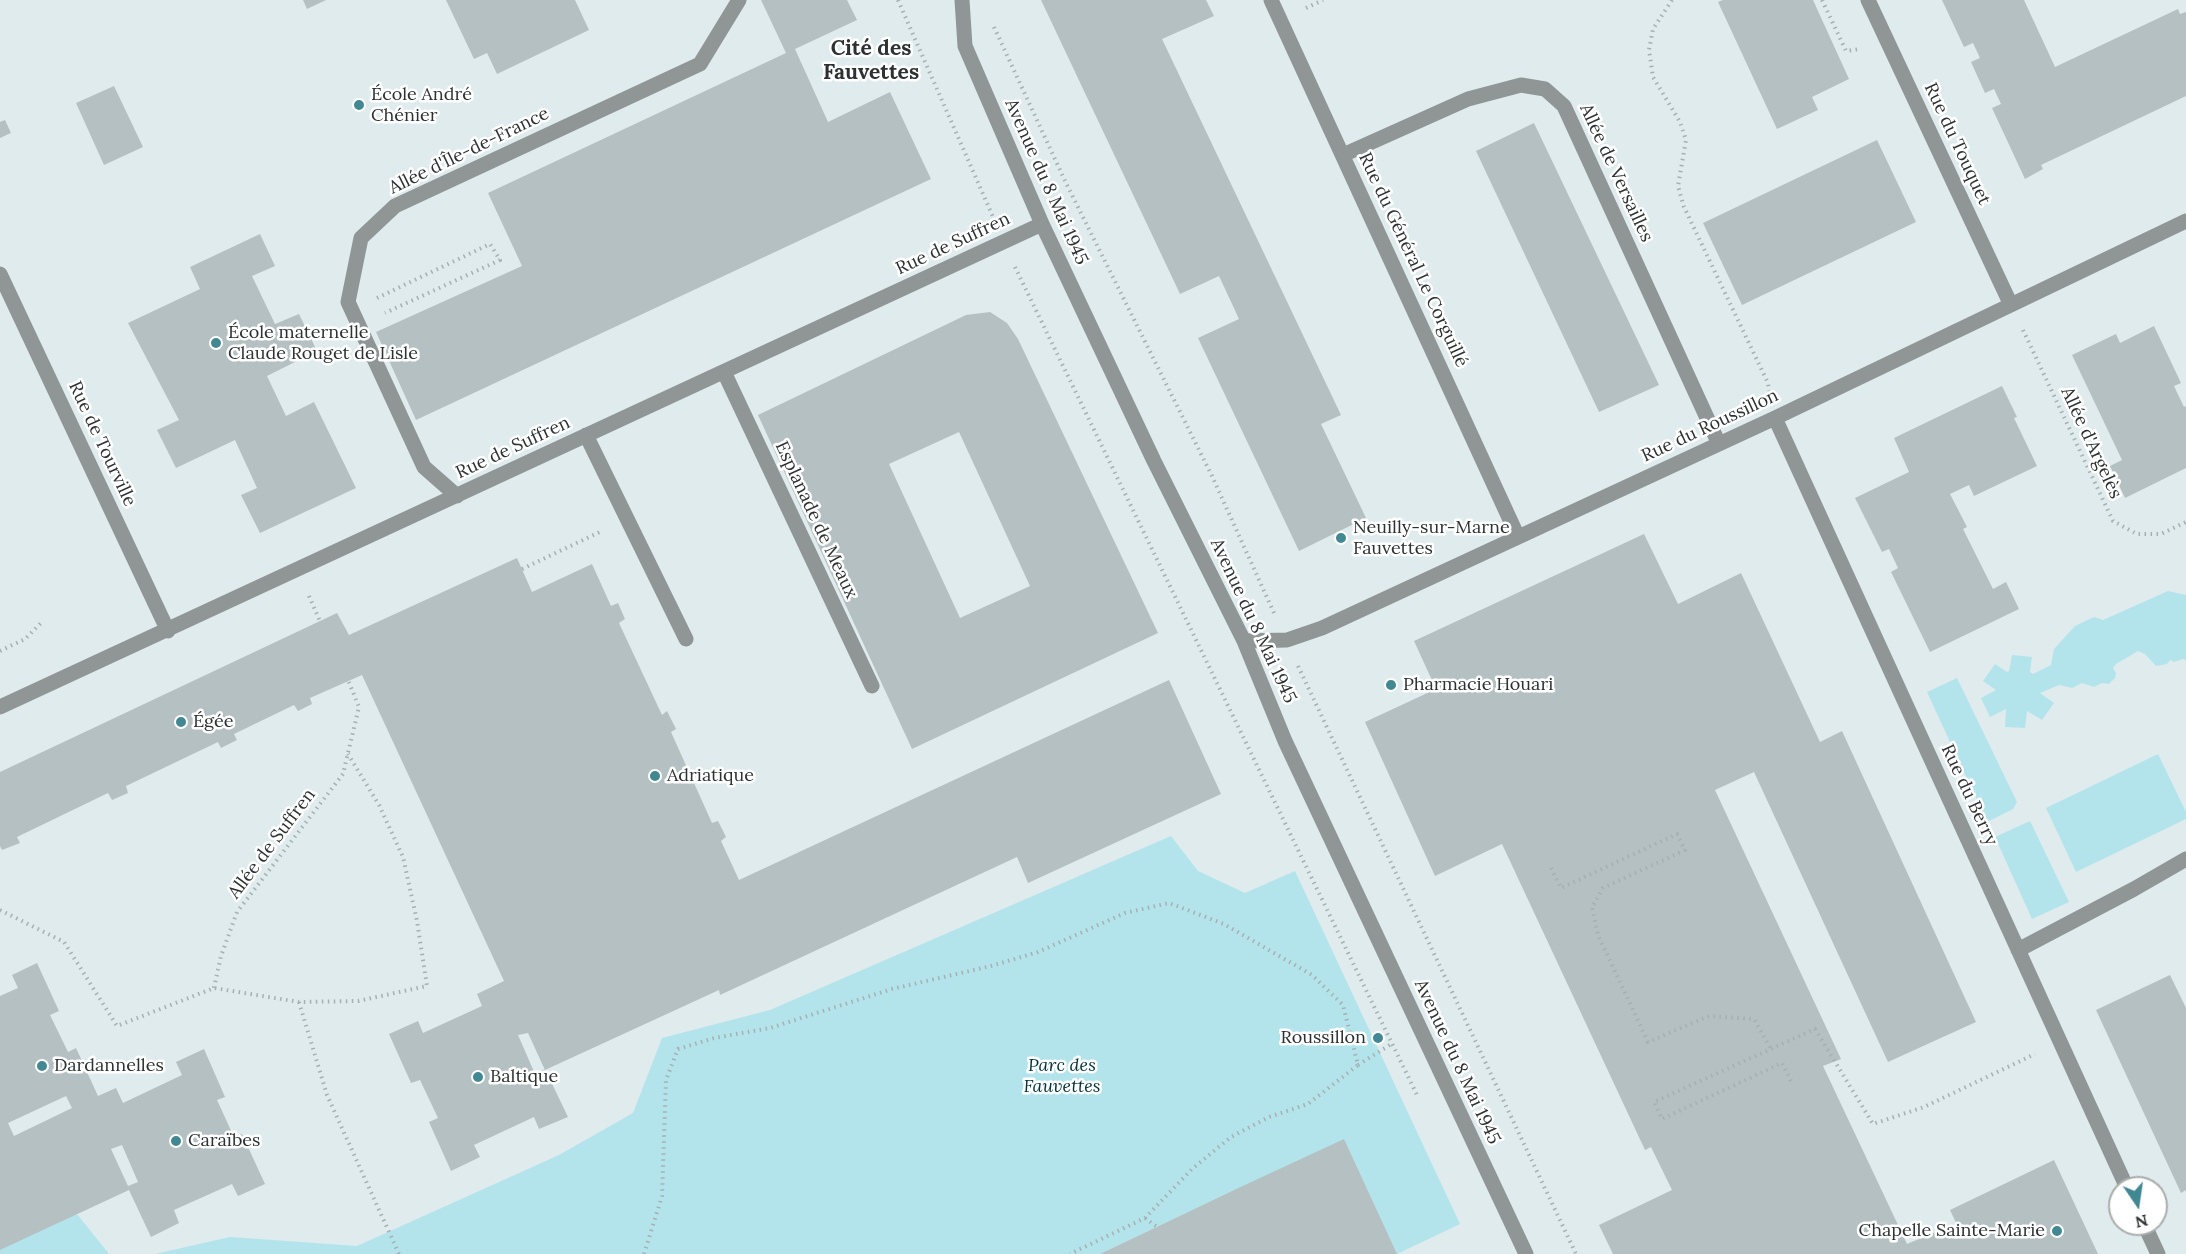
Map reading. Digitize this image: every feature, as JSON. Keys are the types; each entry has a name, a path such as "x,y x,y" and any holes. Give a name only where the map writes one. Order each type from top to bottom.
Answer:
{"street":[{"name":"Allée d'Île-de-France","path":"457,496 424,467 348,302 361,238 395,206 699,63 739,0"},
{"name":"Avenue du 8 Mai 1945","path":"962,0 965,46 1042,224 1154,461 1244,641 1285,741 1526,1254"},
{"name":"Rue du Général Le Corguillé","path":"1271,0 1518,537"},
{"name":"Rue du Touquet","path":"1868,0 2011,305"},
{"name":"Allée de Versailles","path":"1343,155 1468,99 1521,85 1545,89 1564,106 1719,444"},
{"name":"Rue du Roussillon","path":"1244,641 1287,640 1322,628 1775,418 2186,221"},
{"name":"Rue de Suffren","path":"0,707 1042,224"},
{"name":"Rue de Tourville","path":"0,274 168,631"},
{"name":"Esplanade de Meaux","path":"724,372 872,686"},
{"name":"Rue du Berry","path":"1775,418 2122,1176"},
{"path":"586,435 686,639"},
{"path":"2018,950 2134,889 2186,858"},
{"path":"2150,1236 2158,1254"}],"path":[{"path":"898,0 1003,242 1422,1107"},
{"path":"1672,0 1653,29 1649,50 1653,77 1680,123 1686,140 1678,186 1684,207 1768,383 1775,418"},
{"path":"1822,0 1846,51 1888,43"},
{"path":"352,310 490,244 500,260 384,312 387,319"},
{"name":"Allée d'Argelès","path":"2011,305 2113,521 2137,534 2161,534 2186,522"},
{"path":"522,569 627,519"},
{"path":"0,651 25,639 43,621"},
{"name":"Allée de Suffren","path":"214,988 221,956 237,912 343,774 358,707 348,681"},
{"path":"0,910 64,942 117,1026 214,988 299,1002 358,1001 428,986 403,857 379,806 348,754"},
{"path":"1551,868 1561,888 1677,834 1684,850 1603,888 1592,907 1598,935 1648,1042 1709,1016 1754,1019 1771,1049"},
{"path":"644,1254 662,1196 666,1080 678,1049 714,1038 770,1028 892,989 1010,961 1038,952 1125,913 1169,903 1224,924 1312,975 1344,1005 1358,1065"},
{"path":"299,1002 327,1095 399,1254"},
{"path":"1070,1254 1145,1218 1192,1169 1231,1137 1269,1117 1308,1104 1358,1065 1420,1028"},
{"path":"1791,1081 1782,1063 1662,1119 1654,1102 1815,1029 1873,1124 1924,1107 2060,1041"},
{"path":"1145,1218 1157,1227"}],"green space":[{"path":"2168,591 2186,595 2186,660 2174,662 2170,660 2167,664 2156,666 2145,654 2138,651 2116,664 2113,668 2116,673 2115,678 2109,684 2102,683 2094,687 2082,683 2072,688 2059,685 2040,693 2054,703 2042,720 2027,711 2025,728 2005,727 2006,709 1990,717 1981,698 1996,690 1983,681 1995,664 2007,672 2012,655 2032,657 2030,672 2033,674 2051,665 2054,649 2075,626 2094,617 2103,620"},
{"path":"1957,678 2017,802 2013,809 1987,822 1927,692"},
{"path":"2158,754 2186,812 2186,819 2076,872 2046,808"},
{"path":"2030,821 2069,902 2032,919 1995,837"},
{"name":"Parc des Fauvettes","path":"1171,836 1198,871 1245,893 1295,871 1460,1224 1397,1254 1234,1190 1100,1254 155,1254 230,1237 357,1246 559,1155 633,1113 662,1038 770,1010"},
{"path":"77,1214 109,1254 0,1254 0,1218"}],"building":[{"path":"303,0 326,0 307,9"},
{"path":"446,0 575,0 589,30 497,74 487,53 474,59"},
{"path":"761,0 847,0 857,20 795,49 828,122 890,92 931,179 416,420 376,332 522,266 488,193 786,53"},
{"path":"1041,0 1206,0 1214,16 1162,39 1341,415 1321,424 1366,518 1299,551 1198,338 1239,319 1219,276 1180,294"},
{"path":"1723,0 1813,0 1849,79 1812,97 1818,110 1777,129 1718,2"},
{"path":"1942,0 2024,0 2055,67 2178,9 2180,14 2186,12 2186,96 2041,165 2043,169 2025,179 1992,108 2001,104 1994,89 1985,93 1971,62 1980,58 1973,43 1964,47"},
{"path":"114,86 143,147 104,165 76,103"},
{"path":"5,120 11,133 0,138 0,122"},
{"path":"1534,123 1659,385 1599,412 1476,151"},
{"path":"1877,140 1916,222 1742,305 1703,223"},
{"path":"260,234 275,266 252,276 275,324 299,314 317,351 267,376 286,416 314,402 356,488 260,533 241,495 257,488 235,440 176,468 157,430 179,420 128,323 200,289 190,267"},
{"path":"990,312 1007,323 1018,339 1158,633 912,749 758,415 966,315","holes":["959,432 1030,586 960,618 889,464"]},
{"path":"2154,326 2181,383 2174,386 2184,407 2186,406 2186,468 2125,498 2110,466 2122,460 2072,355 2116,334 2120,343"},
{"path":"2002,386 2017,417 2014,418 2037,466 1974,496 1969,485 1950,494 1967,527 1963,529 1993,589 2006,582 2019,609 1930,652 1891,572 1898,568 1889,549 1882,552 1855,498 1909,472 1894,438"},
{"path":"1644,534 1678,604 1741,573 1820,742 1842,731 1976,1022 1888,1062 1754,772 1715,790 1841,1059 1823,1066 1907,1244 1945,1228 1950,1238 1961,1233 1950,1210 2054,1160 2098,1254 1613,1254 1599,1225 1672,1190 1651,1147 1645,1150 1502,844 1435,876 1365,722 1436,689 1414,641"},
{"path":"517,558 532,592 592,564 611,606 618,603 625,619 619,623 662,715 667,711 676,729 671,732 712,823 718,821 726,837 721,841 739,880 1169,680 1221,794 1028,883 1017,857 720,995 719,990 545,1070 568,1117 539,1129 534,1117 474,1145 480,1157 451,1171 429,1122 438,1118 420,1080 411,1083 389,1034 418,1021 423,1033 482,1006 477,994 504,981 362,675 310,698 312,704 298,711 294,705 234,734 237,740 221,748 218,742 126,786 128,793 112,800 108,793 17,837 20,843 2,850 0,846 0,772 337,613 349,635","holes":["528,1033 545,1069 535,1074 518,1035"]},
{"path":"37,963 59,1011 50,1015 68,1052 76,1048 98,1096 116,1088 123,1103 182,1075 176,1062 204,1049 225,1097 217,1100 234,1137 242,1134 265,1184 238,1196 232,1184 174,1210 179,1223 151,1237 129,1190 0,1250 0,996 18,988 12,975","holes":["66,1096 72,1108 14,1136 8,1123","122,1145 138,1182 128,1186 111,1149"]},
{"path":"2170,975 2186,1008 2186,1190 2181,1193 2096,1010"},
{"path":"1344,1139 1397,1254 1100,1254 1234,1190"}],"place":[{"name":"École André Chénier","path":"359,105"},
{"name":"École maternelle Claude Rouget de Lisle","path":"216,343"},
{"name":"Neuilly-sur-Marne Fauvettes","path":"1341,538"},
{"name":"Pharmacie Houari","path":"1391,685"},
{"name":"Égée","path":"181,722"},
{"name":"Adriatique","path":"655,776"},
{"name":"Roussillon","path":"1378,1038"},
{"name":"Dardannelles","path":"42,1066"},
{"name":"Baltique","path":"478,1077"},
{"name":"Caraïbes","path":"176,1141"},
{"name":"Chapelle Sainte-Marie","path":"2057,1231"}],"district":[{"name":"Cité des Fauvettes","path":"871,61"}]}
